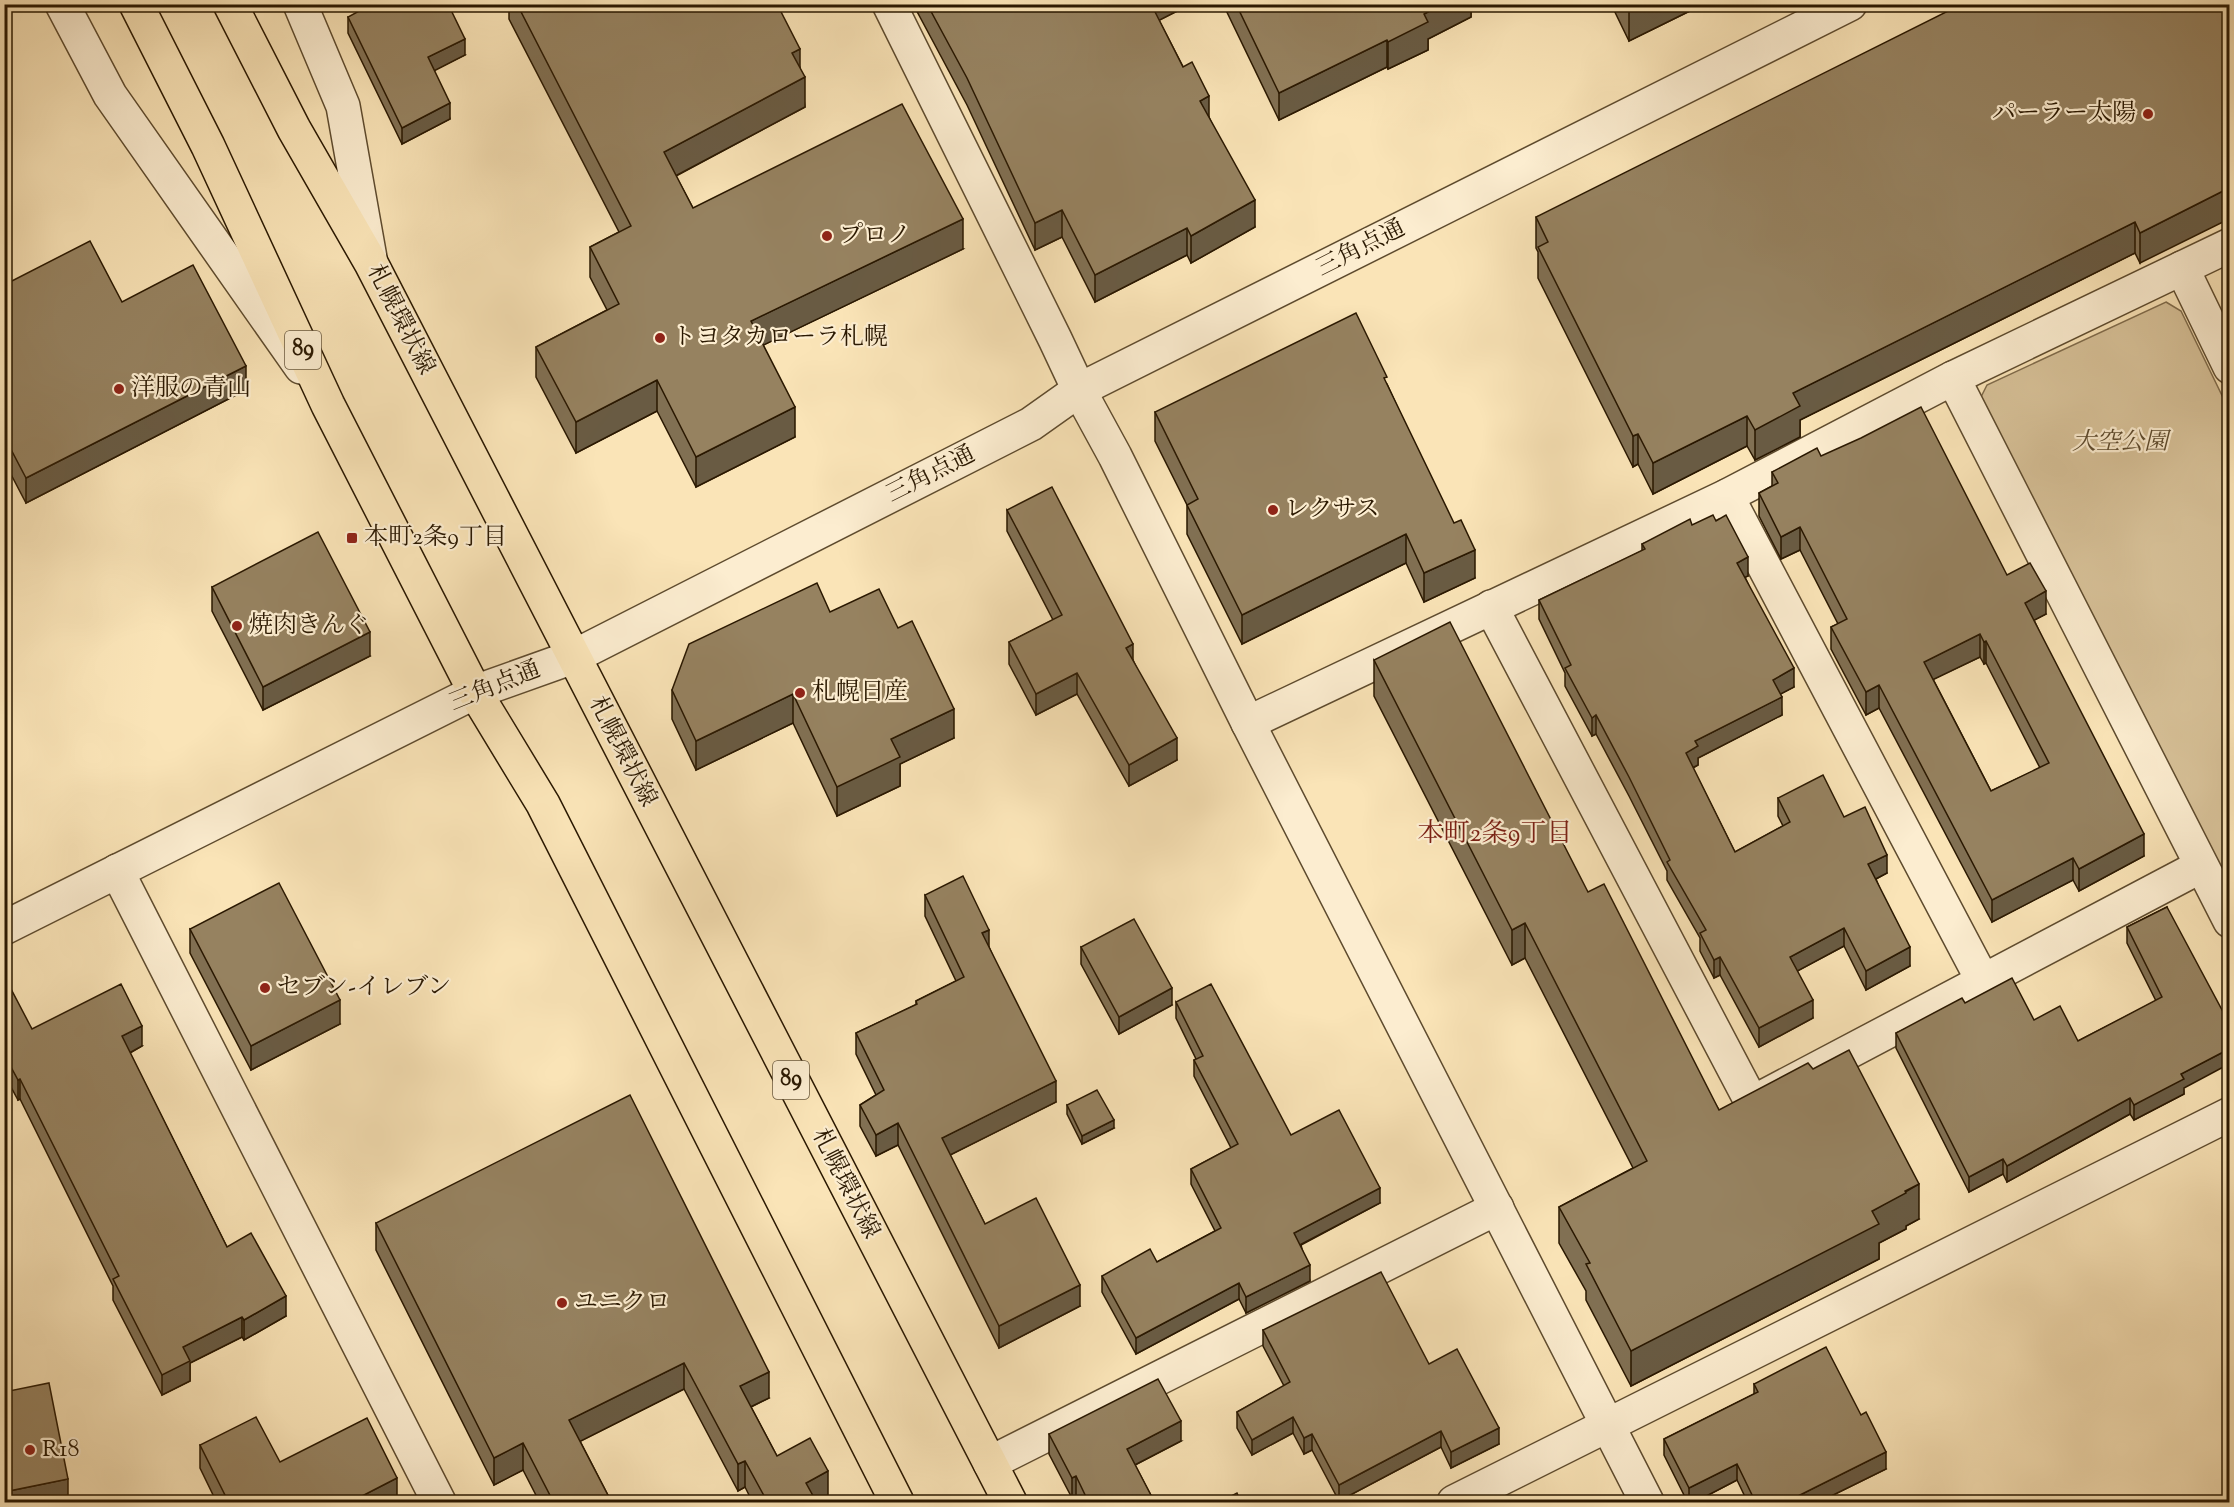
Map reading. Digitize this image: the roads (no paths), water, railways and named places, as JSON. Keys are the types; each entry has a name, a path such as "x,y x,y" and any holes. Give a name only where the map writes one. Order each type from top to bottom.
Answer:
{"main road":[{"name":"89","path":"136,4 208,146 328,405 475,692 543,804 897,1503"},
{"name":"札幌環状線","path":"230,4 294,129 371,263 1010,1503"}],"street":[{"path":"62,4 110,95 328,405"},
{"path":"300,4 343,105 371,263"},
{"path":"889,4 1079,390 1115,456 1248,723 1647,1503"},
{"name":"三角点通","path":"4,928 475,692 573,657 1031,424 1079,390 1850,4"},
{"path":"1248,723 1727,496 1953,378 2229,245"},
{"path":"2182,268 2229,367"},
{"path":"1953,378 2229,921"},
{"path":"1727,496 1983,981"},
{"path":"1491,608 1752,1103 2201,866"},
{"path":"117,871 439,1503"},
{"path":"1454,1503 2229,1113"},
{"path":"990,1463 1497,1208"}],"place":[{"name":"パーラー太陽","path":"2148,114"},
{"name":"プロノ","path":"827,236"},
{"name":"トヨタカローラ札幌","path":"660,338"},
{"name":"洋服の青山","path":"119,389"},
{"name":"レクサス","path":"1273,510"},
{"name":"本町2条9丁目","path":"352,538"},
{"name":"焼肉きんぐ","path":"237,626"},
{"name":"札幌日産","path":"800,693"},
{"name":"セブン-イレブン","path":"265,988"},
{"name":"ユニクロ","path":"562,1303"},
{"name":"R18","path":"30,1450"}],"district":[{"name":"本町2条9丁目","path":"1495,834"}],"park label":[{"name":"大空公園","path":"2120,443"}]}
